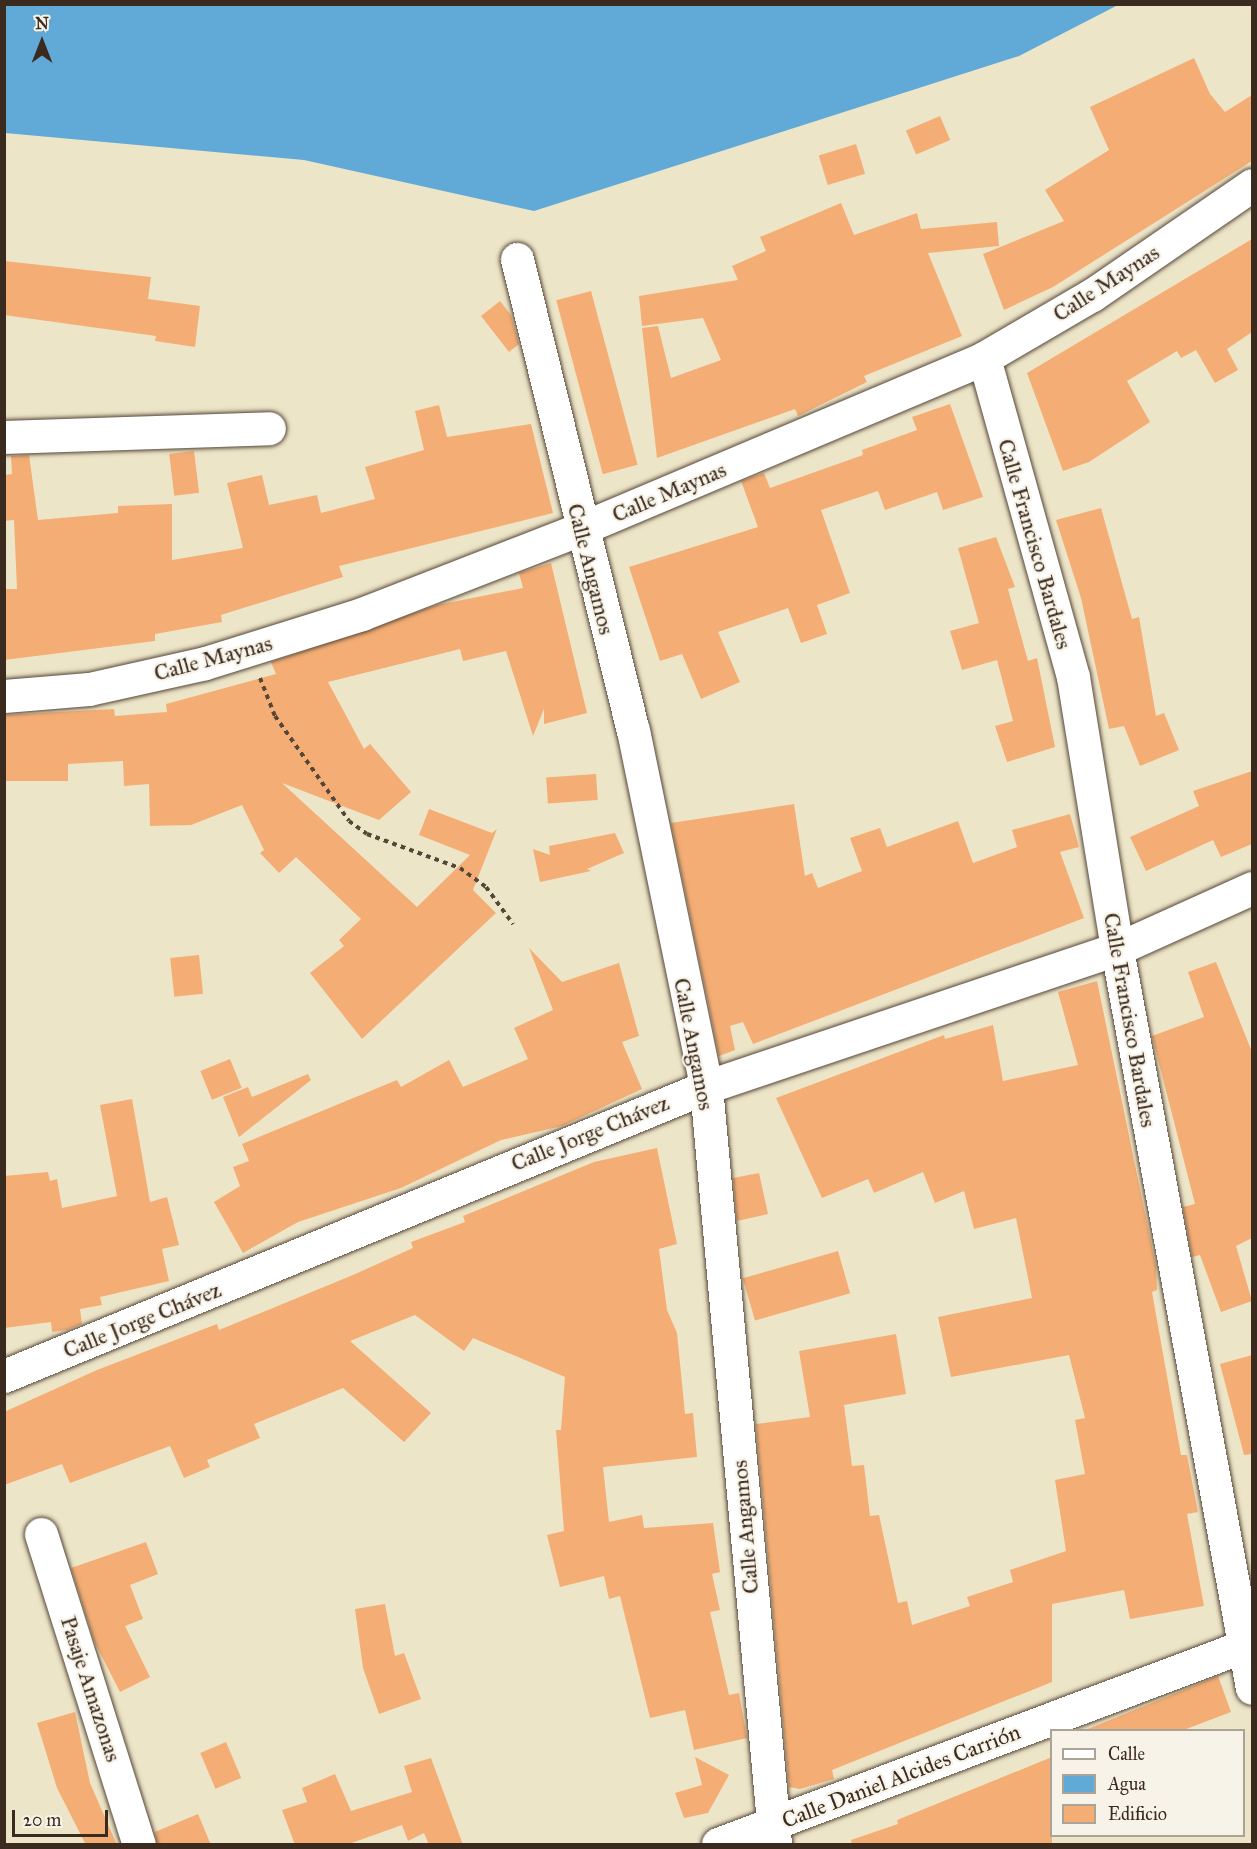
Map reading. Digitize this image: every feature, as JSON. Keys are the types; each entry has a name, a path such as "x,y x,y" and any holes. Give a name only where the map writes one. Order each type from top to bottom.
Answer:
{"street":[{"name":"Calle Maynas","path":"4,696 89,689 248,650 362,614 580,529 984,358 1092,295 1252,185"},
{"name":"Calle Angamos","path":"517,259 580,529 633,730 706,1087 773,1834"},
{"name":"Calle Francisco Bardales","path":"984,358 1073,677 1117,949 1249,1644 1252,1688"},
{"path":"4,437 269,428"},
{"name":"Calle Jorge Chávez","path":"4,1376 706,1087 1117,949 1252,888"},
{"name":"Pasaje Amazonas","path":"40,1534 139,1845"},
{"name":"Calle Daniel Alcides Carrión","path":"718,1845 773,1834 1249,1644"}],"path":[{"path":"248,650 275,716 349,821 367,834 460,868 486,887 513,924"}],"water":[{"path":"5,4 1118,5 1019,56 534,211 304,160 5,133"}],"building":[{"path":"1194,58 1210,94 1225,112 1252,95 1252,161 1053,287 1004,310 983,254 1064,221 1045,190 1109,150 1090,107"},
{"path":"940,116 950,140 916,154 906,130"},
{"path":"856,144 865,174 828,185 819,155"},
{"path":"841,203 854,235 917,213 921,229 997,222 999,246 928,253 962,336 864,376 867,382 798,416 795,409 657,458 642,328 658,326 671,378 721,360 703,318 642,326 639,296 738,280 732,266 766,251 760,237"},
{"path":"1252,239 1252,332 1227,349 1238,370 1215,383 1196,350 1181,358 1177,351 1127,381 1150,422 1089,462 1063,471 1027,373"},
{"path":"4,261 151,277 148,299 200,306 195,347 155,341 156,336 4,315"},
{"path":"591,291 638,465 603,474 556,300"},
{"path":"500,301 511,315 519,344 509,352 481,316"},
{"path":"950,404 983,497 943,510 937,492 885,510 878,491 821,510 850,593 817,605 827,634 801,643 788,608 718,632 740,682 701,699 682,654 660,661 629,567 758,527 741,481 764,473 770,488 863,455 862,450 917,430 912,417"},
{"path":"439,405 447,437 531,424 553,513 339,566 343,577 221,615 222,622 155,634 155,641 4,660 4,589 17,589 14,520 4,521 4,475 12,474 11,456 29,455 38,520 118,513 118,506 172,504 172,560 243,548 227,483 262,475 269,505 317,495 321,513 375,499 365,467 424,450 415,411"},
{"path":"194,451 199,493 174,496 169,454"},
{"path":"1101,508 1132,619 1139,617 1156,716 1164,713 1179,750 1140,766 1124,726 1109,729 1081,598 1056,520"},
{"path":"996,537 1015,587 1008,589 1028,661 1037,658 1055,747 1007,762 995,726 1013,721 997,660 962,670 950,631 979,623 958,548"},
{"path":"551,563 587,713 544,724 544,709 533,736 506,651 463,661 460,649 328,682 364,749 370,744 411,792 379,820 282,783 417,907 470,855 419,835 429,809 492,833 497,829 473,890 496,913 362,1039 310,973 344,946 339,940 361,919 296,857 279,873 260,853 264,850 242,805 191,825 150,826 149,784 124,786 123,761 68,764 68,781 4,781 4,715 114,709 115,716 167,712 166,704 276,674 271,662 437,605 523,588 519,573"},
{"path":"1252,771 1252,844 1221,857 1213,840 1146,871 1130,837 1199,806 1193,791"},
{"path":"596,774 598,800 548,803 546,777"},
{"path":"794,804 805,876 812,873 818,888 862,871 850,838 880,828 887,847 958,821 973,863 1017,847 1012,830 1070,814 1079,847 1060,852 1084,918 753,1044 743,1022 730,1026 735,1050 719,1056 671,823"},
{"path":"615,833 624,853 587,869 591,871 540,882 533,849 550,855 549,846"},
{"path":"529,948 562,982 619,963 639,1036 622,1042 642,1089 562,1126 501,1140 401,1188 298,1222 243,1253 214,1202 240,1186 233,1167 249,1161 242,1144 397,1080 401,1087 449,1060 463,1087 528,1059 514,1028 553,1010"},
{"path":"199,955 203,994 174,997 170,958"},
{"path":"1216,962 1252,1052 1252,1238 1236,1246 1252,1301 1221,1312 1200,1255 1192,1257 1183,1207 1195,1204 1152,1036 1204,1017 1188,972"},
{"path":"1097,981 1156,1266 1157,1290 1152,1292 1181,1455 1187,1455 1198,1512 1187,1514 1204,1606 1130,1619 1124,1590 1052,1604 1052,1682 832,1770 834,1779 800,1789 789,1787 756,1424 810,1417 799,1351 896,1334 906,1394 844,1405 852,1466 864,1465 870,1516 879,1515 898,1603 907,1601 912,1625 970,1606 967,1597 1013,1582 1010,1570 1066,1551 1055,1480 1085,1474 1075,1420 1085,1418 1069,1355 951,1377 938,1317 1032,1298 1016,1218 974,1229 964,1191 935,1203 923,1172 874,1193 868,1179 822,1198 776,1098 944,1035 945,1039 993,1025 1003,1081 1078,1065 1058,992"},
{"path":"230,1059 242,1088 212,1100 200,1071"},
{"path":"308,1074 311,1080 239,1137 223,1097 248,1087 252,1097"},
{"path":"132,1099 150,1202 167,1197 179,1245 162,1249 169,1281 100,1297 102,1305 80,1309 82,1324 67,1330 52,1332 51,1322 4,1328 4,1176 48,1172 50,1181 57,1179 62,1208 117,1196 100,1105"},
{"path":"657,1148 677,1244 659,1249 667,1310 677,1333 685,1414 693,1413 697,1457 603,1467 609,1522 642,1515 644,1528 713,1523 720,1572 712,1574 720,1610 710,1612 729,1695 739,1693 747,1738 694,1750 685,1710 650,1718 620,1596 609,1599 604,1576 560,1587 547,1535 564,1531 556,1430 561,1430 565,1377 473,1338 464,1351 415,1315 350,1341 431,1413 404,1442 343,1388 254,1424 260,1438 207,1460 210,1467 184,1478 170,1446 70,1483 62,1464 4,1485 4,1412 97,1370 217,1324 219,1330 353,1275 413,1248 411,1242 465,1222 463,1216 594,1162"},
{"path":"759,1173 768,1214 737,1221 733,1178"},
{"path":"838,1251 850,1293 755,1321 743,1278"},
{"path":"1252,1355 1252,1454 1244,1455 1220,1364"},
{"path":"146,1542 158,1574 130,1585 143,1619 125,1626 150,1677 120,1692 95,1643 71,1568"},
{"path":"385,1604 395,1656 404,1653 421,1699 379,1714 363,1668 355,1609"},
{"path":"1218,1676 1231,1712 1186,1729 1088,1729"},
{"path":"75,1712 90,1783 117,1845 86,1845 57,1788 37,1723"},
{"path":"226,1742 241,1778 215,1789 200,1753"},
{"path":"695,1757 729,1775 708,1813 684,1818 675,1793 702,1785"},
{"path":"431,1758 463,1845 429,1845 424,1833 408,1841 402,1825 346,1845 295,1845 282,1810 307,1802 302,1788 335,1774 351,1811 412,1792 404,1766"},
{"path":"1050,1758 1050,1837 1052,1837 1052,1845 852,1845 851,1840 898,1824 897,1820"},
{"path":"198,1814 211,1845 157,1845 155,1832"}]}
